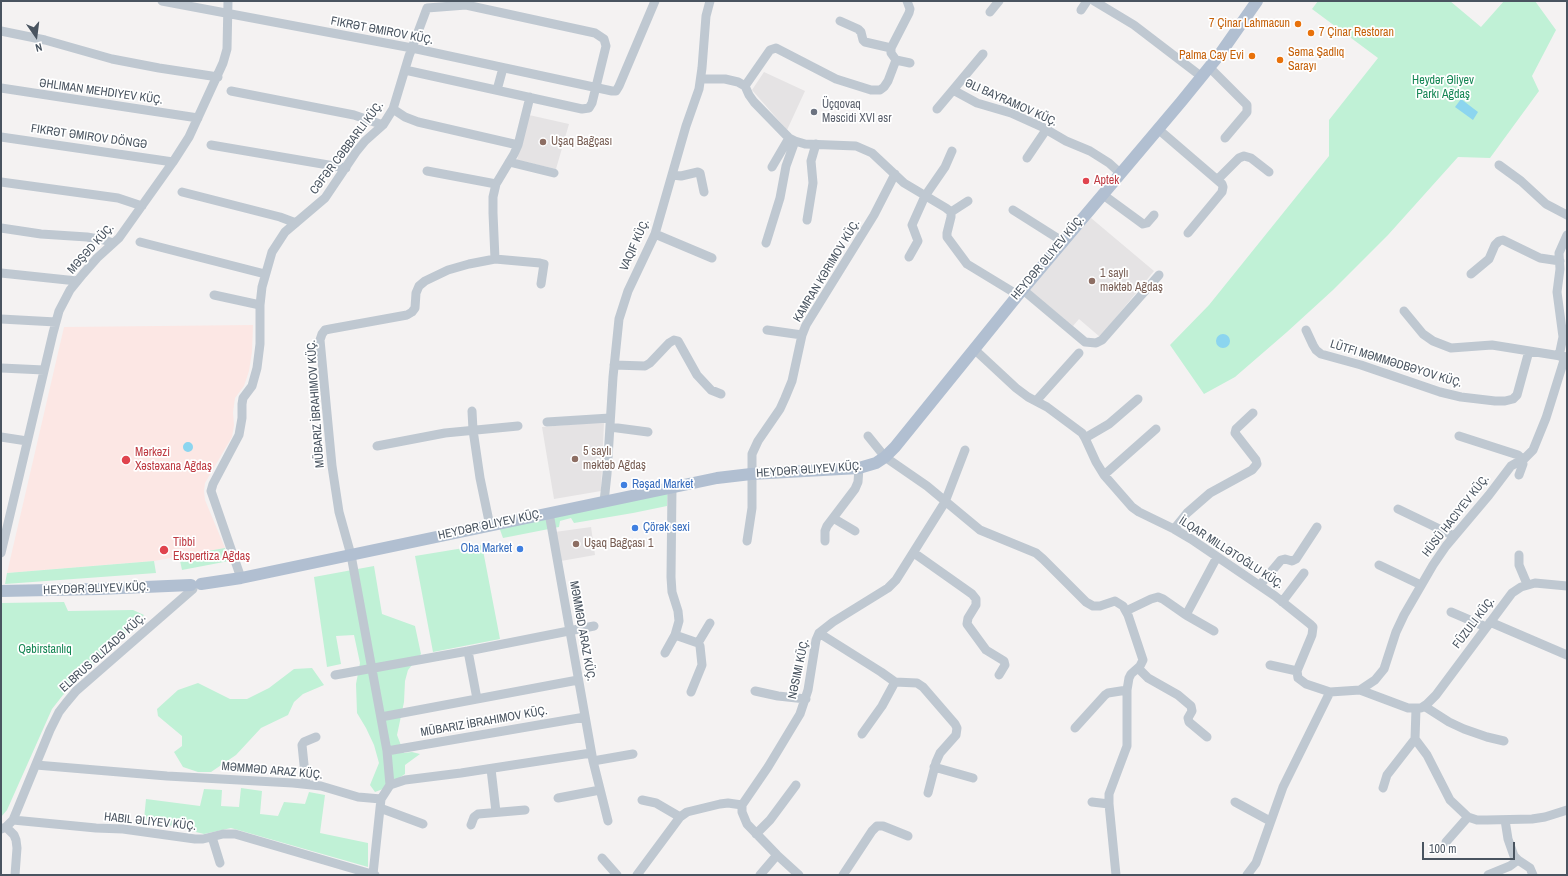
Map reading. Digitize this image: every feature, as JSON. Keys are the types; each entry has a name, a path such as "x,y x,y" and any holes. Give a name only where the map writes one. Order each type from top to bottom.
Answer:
{"main road":[{"name":"HEYDƏR ƏLIYEV KÜÇ.","path":"1,591 195,586 241,578 717,478 751,474 859,468 869,466 885,457 895,447 1062,241 1206,72 1257,1"}],"street":[{"name":"FIKRƏT ƏMIROV KÜÇ.","path":"162,1 412,48 612,91 616,90 619,86 653,2"},
{"name":"MƏŞƏD KÜÇ.","path":"1,553 59,311 70,290 97,258 113,243 142,206 189,137 218,77 227,49 228,1"},
{"name":"VAQIF KÜÇ.","path":"604,502 617,328 624,301 655,234 701,80 706,16 710,1"},
{"path":"907,1 910,9 909,13 891,48 891,53 896,60 910,63"},
{"path":"990,12 999,1"},
{"path":"1081,10 1087,1"},
{"path":"1094,1 1206,72 1248,105 1247,112 1225,138"},
{"path":"241,578 211,491 213,484 239,435 243,398 252,386 257,368 260,344 260,305 262,287 272,252 279,239 285,232 325,198 365,141 383,125 393,109 405,70 412,48 428,4 466,3 595,34 604,39 606,46 592,103 589,108 582,109 405,70"},
{"path":"840,21 858,29 861,32 865,42 891,48"},
{"path":"1,31 45,40 112,59 218,77"},
{"path":"745,86 773,48 776,48 836,79 849,84 876,90 884,87 888,81 896,60"},
{"name":"ƏLI BAYRAMOV KÜÇ.","path":"983,54 954,90 977,102 1011,113 1066,141 1090,151 1105,160 1120,173"},
{"path":"497,90 503,68"},
{"path":"701,80 725,79 738,82 745,86 754,102 792,140 805,144 856,146 862,148 872,153 904,182 951,212"},
{"name":"ƏHLIMAN MEHDIYEV KÜÇ.","path":"1,88 198,118"},
{"path":"937,109 954,90"},
{"path":"231,91 354,115 383,125"},
{"path":"495,259 492,213 493,197 496,184 510,162 518,145 530,97"},
{"path":"393,109 405,117 418,122 518,145"},
{"path":"1158,128 1218,179 1224,187 1222,192 1188,233"},
{"path":"1027,158 1046,130"},
{"name":"FIKRƏT ƏMIROV DÖNGƏ","path":"1,137 173,162"},
{"path":"772,167 792,140"},
{"path":"766,243 780,198 792,140"},
{"path":"807,220 813,183 811,161 816,144"},
{"path":"211,145 346,168"},
{"path":"909,257 918,241 912,224 925,196 945,167 952,151"},
{"path":"1218,179 1239,158 1244,156 1251,158 1269,172"},
{"path":"510,162 554,173"},
{"path":"1499,165 1521,180 1546,204 1567,215"},
{"path":"427,171 496,184"},
{"path":"672,175 681,176 698,172 700,173 704,192"},
{"name":"KAMRAN KƏRIMOV KÜÇ.","path":"747,541 752,508 752,454 768,425 780,409 792,380 806,325 874,215 895,174"},
{"path":"1,182 118,198 142,206"},
{"path":"182,192 280,217 296,223"},
{"path":"1102,194 1143,224 1147,224 1154,215"},
{"path":"951,212 968,201"},
{"path":"1013,210 1062,241"},
{"path":"951,212 947,237 967,264 1020,292 1085,342 1096,343 1102,340 1159,275"},
{"path":"1,228 41,234 87,237 113,243"},
{"path":"655,234 712,258"},
{"path":"1360,690 1375,680 1384,669 1396,632 1433,565 1454,536 1490,495 1510,466 1533,450 1546,418 1564,357 1563,333 1557,292 1560,269 1560,253 1567,236"},
{"path":"1471,274 1488,259 1495,245 1499,241 1504,240 1540,258 1560,262"},
{"path":"140,242 265,274"},
{"name":"MÜBARIZ İBRAHIMOV KÜÇ.","path":"390,785 387,751 351,555 339,512 332,466 320,340 325,330 407,315 415,308 416,293 419,286 425,281 448,270 469,264 495,259 544,264 540,284"},
{"path":"1,273 77,281"},
{"path":"214,295 260,305"},
{"path":"1557,300 1567,300"},
{"path":"1404,311 1423,334 1444,346 1461,348 1492,345 1564,357"},
{"path":"1,319 56,322"},
{"path":"767,330 802,336"},
{"name":"LÜTFI MƏMMƏDBƏYOV KÜÇ.","path":"1306,330 1316,350 1321,354 1361,365 1440,392 1461,397 1495,401 1513,399 1517,395 1529,351"},
{"path":"614,365 646,366 650,364 669,343 674,340 678,341 696,375 711,390 721,394"},
{"name":"İLQAR MILLƏTOĞLU KÜÇ.","path":"974,349 1016,388 1056,413 1077,429 1085,438 1104,475 1132,507 1174,529 1217,557 1282,602 1312,627 1312,635 1297,671"},
{"path":"1036,401 1079,353"},
{"path":"1,368 44,370"},
{"path":"1085,438 1109,424 1138,400"},
{"path":"472,411 473,430 480,478 490,526"},
{"path":"1174,529 1187,513 1210,493 1252,470 1257,464 1256,460 1235,433 1236,429 1253,413"},
{"path":"546,422 610,423 648,432"},
{"path":"377,446 444,433 518,426"},
{"path":"1104,475 1156,429"},
{"path":"868,436 885,457 927,486 980,530 1036,554 1043,559 1086,602 1093,606 1100,606 1115,601 1123,606 1126,611 1143,660 1138,668 1131,674 1127,690 1127,746 1112,786 1109,804 1116,875"},
{"path":"1459,436 1515,453 1522,459 1523,464 1519,475"},
{"path":"1,437 27,441"},
{"name":"NƏSIMI KÜÇ.","path":"742,805 768,767 796,721 806,699 816,640 820,633 834,622 888,588 896,580 945,502 965,450"},
{"path":"825,541 825,531 855,489 860,477 859,468"},
{"path":"665,653 675,636 679,621 678,611 672,592 671,577 672,487"},
{"path":"1398,509 1454,536"},
{"name":"MƏMMƏD ARAZ KÜÇ.","path":"549,513 592,757 608,821"},
{"path":"833,518 855,531"},
{"path":"1260,586 1281,560 1285,559 1292,561 1296,559 1317,527"},
{"path":"914,553 972,594 976,599 976,605 968,618 967,624 986,650 1004,661 1005,665 999,675"},
{"path":"1519,555 1518,565 1527,584 1567,586"},
{"path":"1186,615 1217,557"},
{"path":"1379,565 1421,585"},
{"path":"1282,602 1304,573"},
{"name":"FÜZULI KÜÇ.","path":"1420,707 1436,695 1512,593 1527,584"},
{"name":"ELBRUS ƏLIZADƏ KÜÇ.","path":"4,828 13,820 50,730 59,712 76,691 195,586"},
{"path":"1126,611 1158,597 1214,631"},
{"path":"1451,612 1488,624 1567,655"},
{"path":"698,642 710,623"},
{"path":"335,675 594,626"},
{"path":"820,633 882,672 895,682 917,683 923,687 958,728 956,735 940,754 934,767 928,793"},
{"path":"675,636 698,642"},
{"path":"691,692 702,664 700,646 698,642"},
{"path":"468,651 478,699"},
{"path":"1270,665 1297,671 1296,674 1301,681 1330,692 1360,690 1408,708 1420,707 1464,729 1504,741"},
{"path":"1138,668 1148,678 1178,695 1192,706 1192,711 1188,718 1189,722 1207,737"},
{"path":"381,717 578,680"},
{"path":"862,734 882,706 895,682"},
{"path":"1075,728 1105,694 1127,690"},
{"path":"755,691 778,696 806,699"},
{"path":"1248,875 1256,863 1283,787 1330,692"},
{"path":"1383,788 1387,775 1415,740 1420,707"},
{"name":"MÜBARIZ İBRAHIMOV KÜÇ.","path":"387,751 585,717"},
{"path":"306,784 302,745 304,742 316,737"},
{"path":"1415,740 1427,755 1450,800 1468,817 1477,820 1505,820 1545,817 1567,810"},
{"path":"374,875 381,803 390,785 405,780 491,769 592,757 633,754"},
{"name":"MƏMMƏD ARAZ KÜÇ.","path":"36,765 167,776 321,786 381,803 423,824"},
{"path":"934,767 973,778"},
{"path":"491,769 496,812"},
{"path":"756,834 770,820 796,785"},
{"path":"558,798 600,790"},
{"path":"642,800 656,803 680,817"},
{"path":"1092,802 1109,804"},
{"path":"1235,802 1270,821"},
{"path":"637,875 680,817 687,812 728,803 742,805 743,817 747,824 799,875"},
{"path":"471,825 474,818 478,814 525,810"},
{"path":"1446,842 1468,817"},
{"name":"HABIL ƏLIYEV KÜÇ.","path":"13,820 96,828 124,829 195,839 223,834 235,834 374,875"},
{"path":"1505,820 1511,848 1518,860 1530,868 1533,875"},
{"path":"843,875 877,826 883,826 908,836"},
{"path":"4,828 14,835 16,840 17,848 15,875"},
{"path":"212,837 220,863"},
{"path":"760,875 777,855"},
{"path":"602,858 617,875"},
{"path":"1488,875 1510,866 1518,860"}],"shaded area":[{"path":"764,72 805,91 787,130 752,90"},
{"name":"Uşaq Bağçası","path":"529,115 569,124 556,169 517,160"},
{"name":"1 saylı məktəb Ağdaş","path":"1091,218 1154,271 1100,337 1079,319 1073,326 1029,290"},
{"name":"Mərkəzi Xəstəxana Ağdaş","path":"253,325 252,352 249,371 244,386 235,398 232,437 205,483 205,500 225,548 154,561 7,573 64,327"},
{"name":"5 saylı məktəb Ağdaş","path":"604,422 601,491 554,499 542,427"},
{"name":"Uşaq Bağçası 1","path":"591,527 595,555 561,561 555,532"}],"green space":[{"name":"Heydər Əliyev Parkı Ağdaş","path":"1318,1 1450,1 1481,27 1504,1 1535,1 1556,30 1532,76 1539,91 1490,158 1458,157 1388,235 1333,290 1235,377 1204,394 1170,345 1209,305 1329,156 1329,120 1378,58 1312,9"},
{"path":"668,492 667,506 574,523 571,518 560,521 559,527 503,538 499,527"},
{"path":"482,545 500,639 433,652 415,556"},
{"path":"225,548 229,561 182,570 179,556"},
{"path":"154,561 156,573 5,584 7,573"},
{"path":"374,566 382,614 415,626 421,654 408,670 405,681 404,702 397,735 404,753 412,752 420,754 405,765 405,774 383,789 375,792 370,785 379,763 374,745 357,713 356,684 360,663 354,635 336,636 341,664 327,667 314,577"},
{"name":"Qəbirstanlıq","path":"64,602 68,611 133,610 144,615 63,695 52,709 7,810 1,817 1,603"},
{"path":"312,668 324,685 303,694 294,702 288,715 261,728 236,755 211,772 198,772 183,767 174,752 182,746 182,736 158,716 157,709 178,690 198,683 230,699 247,699 269,688 294,669"},
{"path":"241,788 262,791 260,814 278,816 284,802 305,804 309,792 325,795 320,833 368,843 368,867 231,828 204,834 144,819 146,799 200,806 204,789 222,790 221,806 239,807"}],"water":[{"path":"1461,99 1478,112 1473,120 1455,107"},
{"path":"1223,334 1228,336 1230,341 1228,346 1223,348 1218,346 1216,341 1218,336"},
{"path":"186,442 190,442 192,443 192,451 186,452 183,449 183,445"}],"place":[{"name":"7 Çinar Lahmacun","path":"1298,24"},
{"name":"7 Çinar Restoran","path":"1311,33"},
{"name":"Palma Cay Evi","path":"1252,56"},
{"name":"Səma Şadlıq Sarayı","path":"1280,60"},
{"name":"Üçqovaq Məscidi XVI əsr","path":"814,112"},
{"name":"Uşaq Bağçası","path":"543,142"},
{"name":"Aptek","path":"1086,181"},
{"name":"1 saylı məktəb Ağdaş","path":"1092,281"},
{"name":"5 saylı məktəb Ağdaş","path":"575,459"},
{"name":"Mərkəzi Xəstəxana Ağdaş","path":"126,460"},
{"name":"Rəşad Market","path":"624,485"},
{"name":"Çörək sexi","path":"635,528"},
{"name":"Uşaq Bağçası 1","path":"576,544"},
{"name":"Oba Market","path":"520,549"},
{"name":"Tibbi Ekspertiza Ağdaş","path":"164,550"}]}
